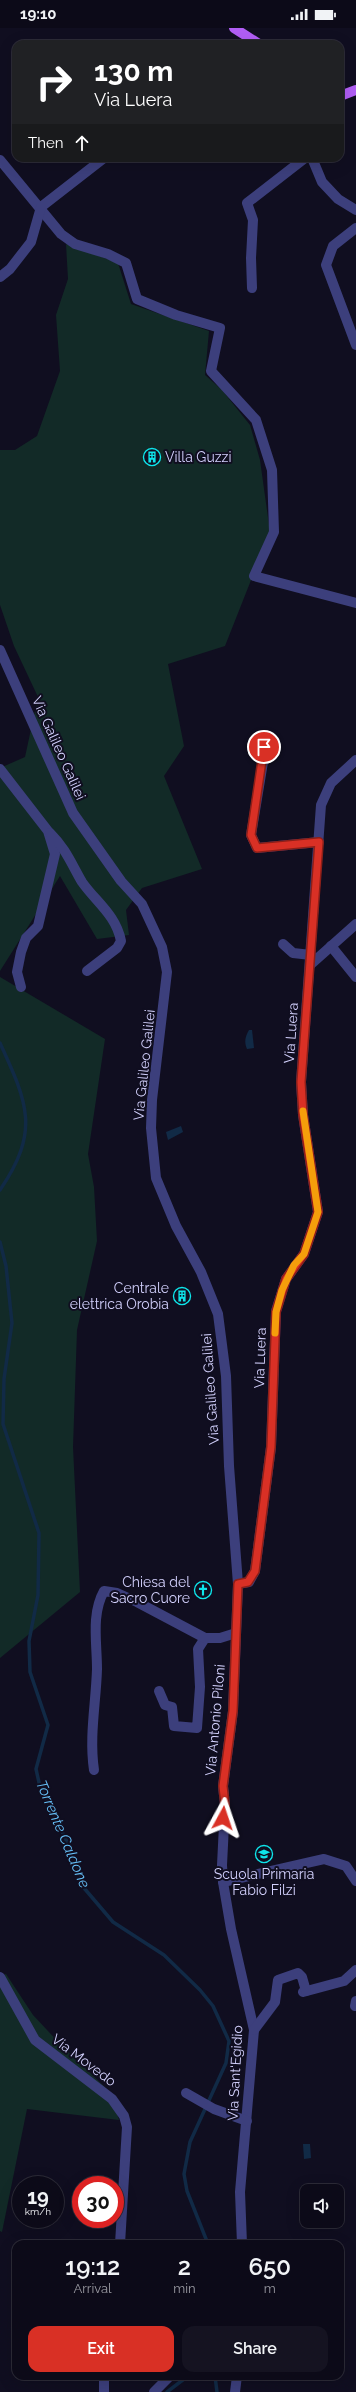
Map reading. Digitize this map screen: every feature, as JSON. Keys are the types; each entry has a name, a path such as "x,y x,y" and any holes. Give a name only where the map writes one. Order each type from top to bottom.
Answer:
{"main road":[{"path":"234,28 252,40"},
{"path":"245,28 255,40"},
{"path":"344,94 356,90"}],"street":[{"path":"0,160 61,234 75,244 108,254 126,263 137,299 176,316 220,328 211,371 256,420 272,470 270,486 274,532 254,576 356,603"},
{"path":"0,277 10,269 31,242 40,207 99,162"},
{"path":"252,288 251,258 253,220 247,203 300,162"},
{"path":"314,162 322,182 338,199 356,210"},
{"path":"356,228 333,246 326,265 356,345"},
{"name":"Via Galileo Galilei","path":"0,650 73,813 122,881 142,904 162,946 167,972 167,984 152,1100 151,1126 156,1178 176,1226 201,1272 218,1314 226,1376 229,1466 238,1584"},
{"path":"264,737 264,756 254,809 251,835 257,848 319,842"},
{"path":"310,960 321,805 326,791 331,783 356,760"},
{"path":"0,770 48,831 63,846 83,882 110,914 118,928 121,941 117,948 87,970"},
{"path":"22,987 17,972 21,952 26,938 38,926 55,854 48,831"},
{"path":"310,960 331,946 356,924"},
{"path":"283,944 293,953 310,960"},
{"path":"331,946 356,977"},
{"name":"Via Luera","path":"238,1584 248,1582 252,1578 256,1563 271,1447 276,1312 286,1279 304,1254 318,1212 303,1115 301,1082 310,960"},
{"name":"Via Antonio Piloni","path":"223,1882 223,1818 225,1805 223,1786 233,1711 238,1584"},
{"path":"94,1770 91,1749 97,1670 95,1633 100,1598 104,1591 117,1593 137,1602 205,1638 220,1638 236,1633"},
{"path":"159,1690 165,1705 172,1707 174,1726 196,1728 200,1687 198,1649 205,1638"},
{"path":"223,1882 324,1859 346,1866 356,1881"},
{"name":"Via Sant'Egidio","path":"223,1882 254,2030 240,2192 242,2240"},
{"path":"254,2030 274,2002 278,1980 298,1973 302,1977 304,1992 344,1981 356,1970"},
{"name":"Via Movedo","path":"0,1978 35,2040 112,2099 124,2116 127,2127 120,2240"},
{"path":"186,2093 214,2109 247,2121"},
{"path":"104,2380 104,2392"},
{"path":"154,2392 166,2380"},
{"path":"235,2392 236,2380"}],"green space":[{"path":"66,244 118,263 131,304 209,331 205,375 222,390 250,425 260,460 270,532 225,646 168,664 184,746 164,776 202,869 142,888 126,910 129,935 97,939 60,876 0,971 0,768 25,757 38,697 14,646 0,605 0,450 15,450 37,436 60,371 56,315 68,279"},
{"path":"0,977 105,1039 88,1154 94,1187 97,1241 77,1330 73,1447 80,1592 0,1658"},
{"path":"6,1974 33,2015 62,2046 111,2093 119,2120 27,2109 13,2176 12,2176 2,2232 0,2231 0,1977"}],"water":[{"path":"249,1030 252,1030 254,1048 247,1049 245,1040"},
{"path":"181,1126 183,1132 168,1140 166,1132"},
{"path":"303,2144 310,2144 311,2158 304,2159"}],"waterway":[{"name":"Torrente Caldone","path":"0,1043 17,1083 26,1117 25,1134 21,1151 13,1169 0,1190"},
{"name":"Torrente Caldone","path":"0,1242 6,1266 12,1323 4,1379 3,1424 39,1533 38,1595 29,1641 30,1672 48,1725 36,1769 40,1787 76,1860 84,1888 113,1922 164,1955 200,1990 213,2006 229,2041 226,2063 190,2142 184,2174 187,2191 206,2240"},
{"path":"167,2392 183,2380"},
{"name":"Torrente Caldone","path":"216,2380 217,2392"}],"slow traffic":[{"path":"275,1333 276,1312 282,1290 294,1265 304,1254 313,1232 318,1212 303,1111"}],"place":[{"name":"Villa Guzzi","path":"152,457"},
{"name":"Centrale elettrica Orobia","path":"182,1296"},
{"name":"Chiesa del Sacro Cuore","path":"203,1590"},
{"name":"Scuola Primaria Fabio Filzi","path":"264,1854"}],"route":[{"path":"223,1818 225,1805 223,1786 233,1711 238,1584 248,1582 252,1578 255,1571 271,1447 276,1312 286,1279 294,1265 304,1254 313,1232 318,1212 303,1115 301,1082 319,842 287,843 257,848 251,835 254,809 264,756 264,747"}]}
